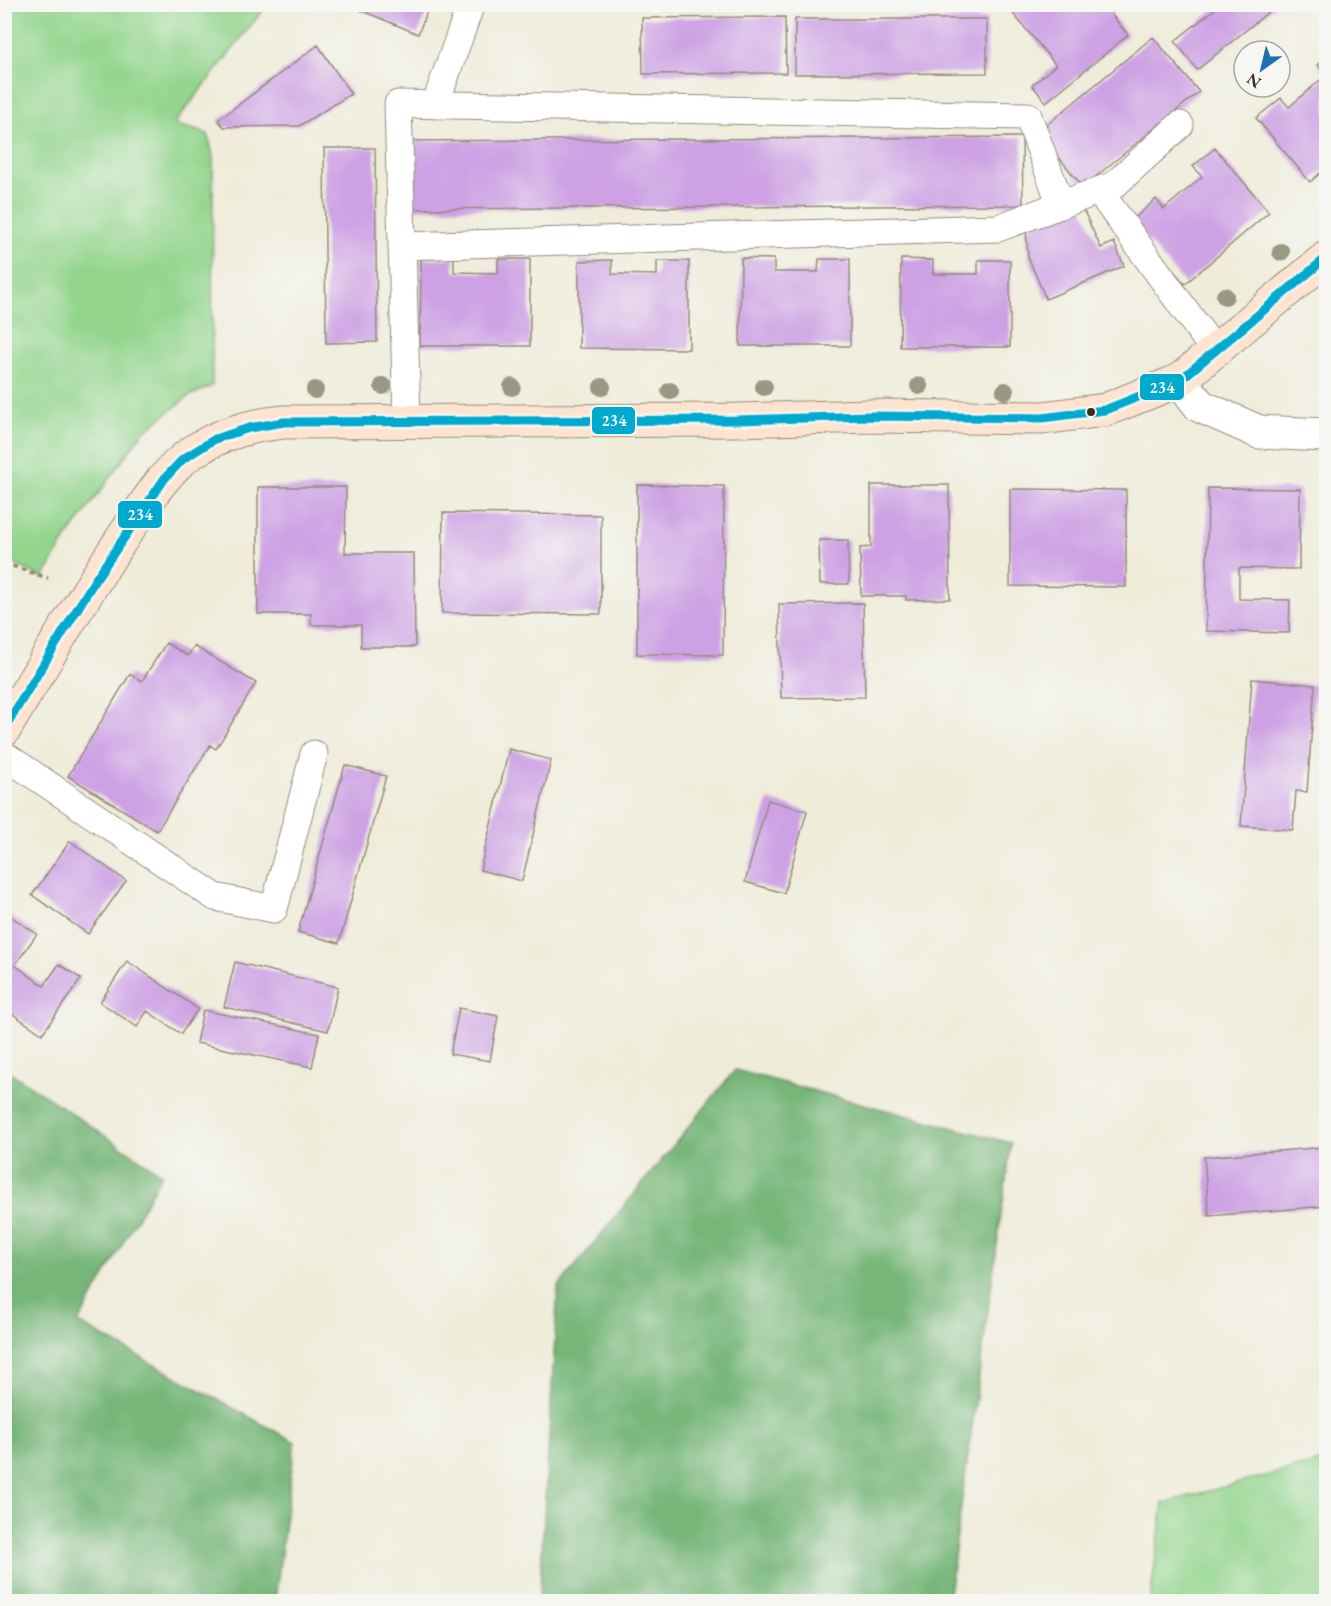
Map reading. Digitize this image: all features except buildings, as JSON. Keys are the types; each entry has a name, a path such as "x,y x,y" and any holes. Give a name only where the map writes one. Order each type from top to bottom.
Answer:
{"main road":[{"path":"4,730 98,573 159,485 194,451 250,425 284,422 737,420 870,416 1042,418 1105,411 1180,380 1326,258"}],"street":[{"path":"1180,380 1200,406 1259,432 1326,435"}],"lane":[{"path":"435,105 471,4"},
{"path":"407,421 398,104 1028,116 1061,205"},
{"path":"402,246 998,228 1114,185 1180,125"},
{"path":"1099,191 1214,350"},
{"path":"4,755 215,897 274,909 314,754"}],"green space":[{"path":"4,5 267,5 174,124 208,134 213,157 212,386 189,396 143,432 63,543 43,578 5,559"},
{"path":"4,1068 162,1174 78,1323 295,1442 275,1601 5,1601"},
{"path":"735,1070 1011,1143 948,1601 539,1601 558,1287"},
{"path":"1326,1460 1326,1601 1150,1601 1163,1503"}],"transit line":[{"name":"234","path":"4,729 95,580 165,478 183,459 215,439 249,428 284,422 737,420 870,416 1042,418 1105,410 1180,380 1326,258"}]}
